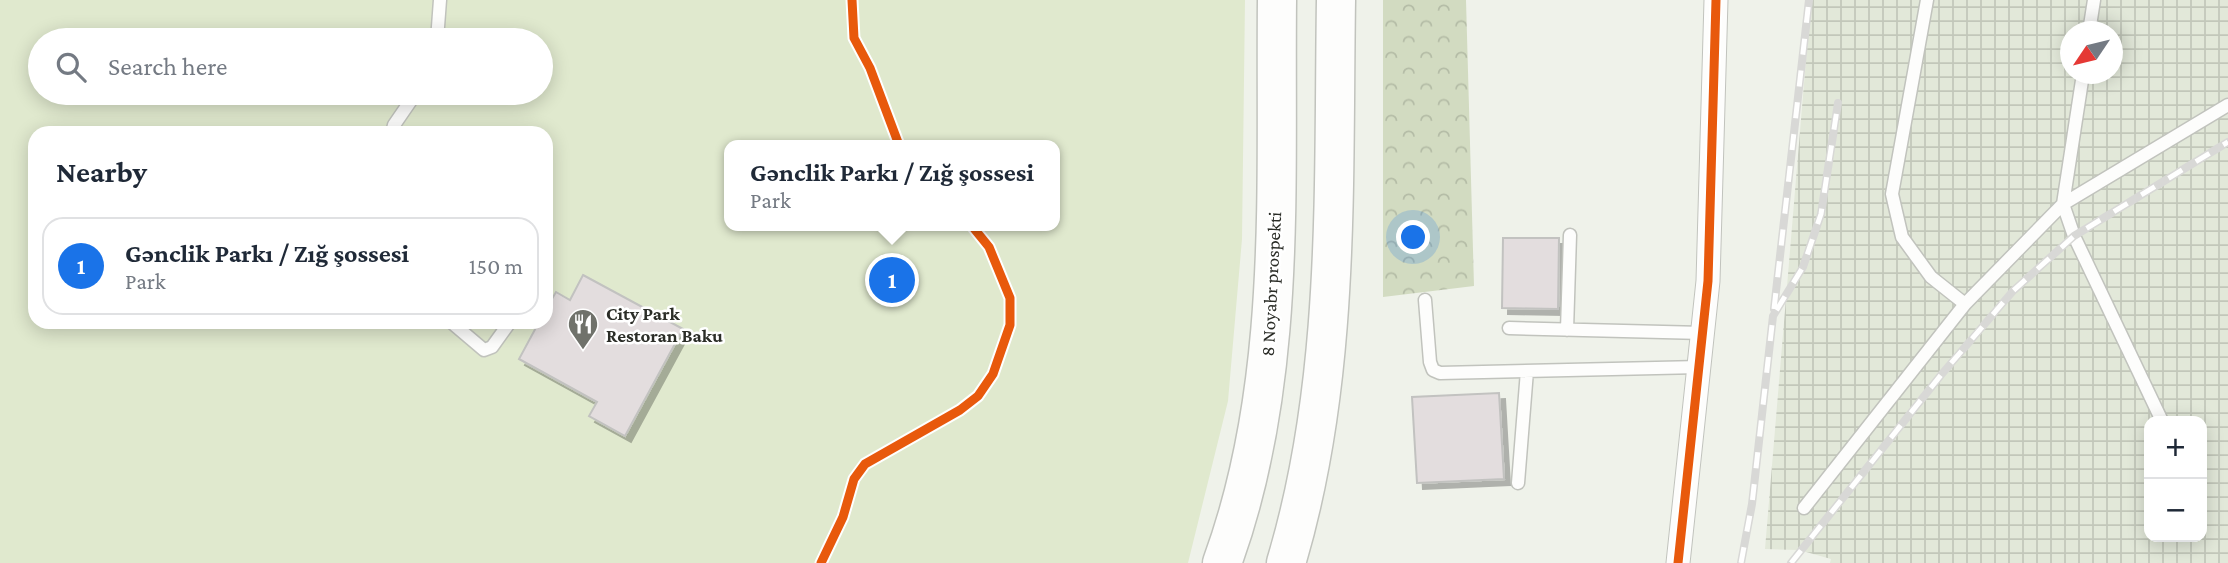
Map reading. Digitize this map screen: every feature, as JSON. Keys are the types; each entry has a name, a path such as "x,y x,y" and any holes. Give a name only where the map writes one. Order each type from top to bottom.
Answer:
{"highway":[{"name":"8 Noyabr prospekti","path":"1222,563 1258,425 1272,317 1277,0"},
{"path":"1286,563 1299,520 1323,395 1333,252 1336,0"}],"street":[{"path":"1678,563 1703,333 1712,185 1716,0"}],"lane":[{"path":"438,28 440,0"},
{"path":"1927,0 1892,194 1902,237 1931,277 1965,304"},
{"path":"2091,21 2094,0"},
{"path":"2081,84 2063,204 2074,236 2160,416"},
{"path":"394,126 408,105"},
{"path":"1804,508 1965,304 2063,204 2228,105"},
{"path":"1567,330 1570,235"},
{"path":"1425,300 1433,370 1440,373 1700,367"},
{"path":"1509,328 1703,333"},
{"path":"460,329 484,349 492,347 505,329"},
{"path":"1518,483 1527,371"}],"shaded area":[{"path":"1811,0 2228,0 2228,563 1830,563 1831,559 1799,550 1765,549"}],"green space":[{"path":"0,0 1245,0 1242,239 1228,401 1188,563 0,563"},
{"path":"1383,0 1466,0 1474,286 1383,297"}],"building":[{"path":"1503,238 1559,238 1558,309 1502,308"},
{"path":"583,275 683,329 625,436 589,416 597,402 519,359 535,329 553,329 553,297 556,292 570,300"},
{"path":"1499,393 1504,479 1417,483 1412,397"}],"railway":[{"path":"1774,309 1809,0"},
{"path":"1741,563 1752,504 1773,316 1803,267 1821,214 1838,103"},
{"path":"1791,563 1941,375 2013,291 2074,236 2228,142"}],"cycle path":[{"path":"852,0 854,38 870,68 897,140"},
{"path":"1678,563 1708,281 1716,0"},
{"path":"821,563 843,517 854,479 865,464 960,410 978,396 993,374 1010,325 1010,298 989,247 976,231"}],"place":[{"name":"Gənclik Parkı / Zığ şossesi","path":"892,280"},
{"name":"City Park Restoran Baku","path":"583,351"}]}
